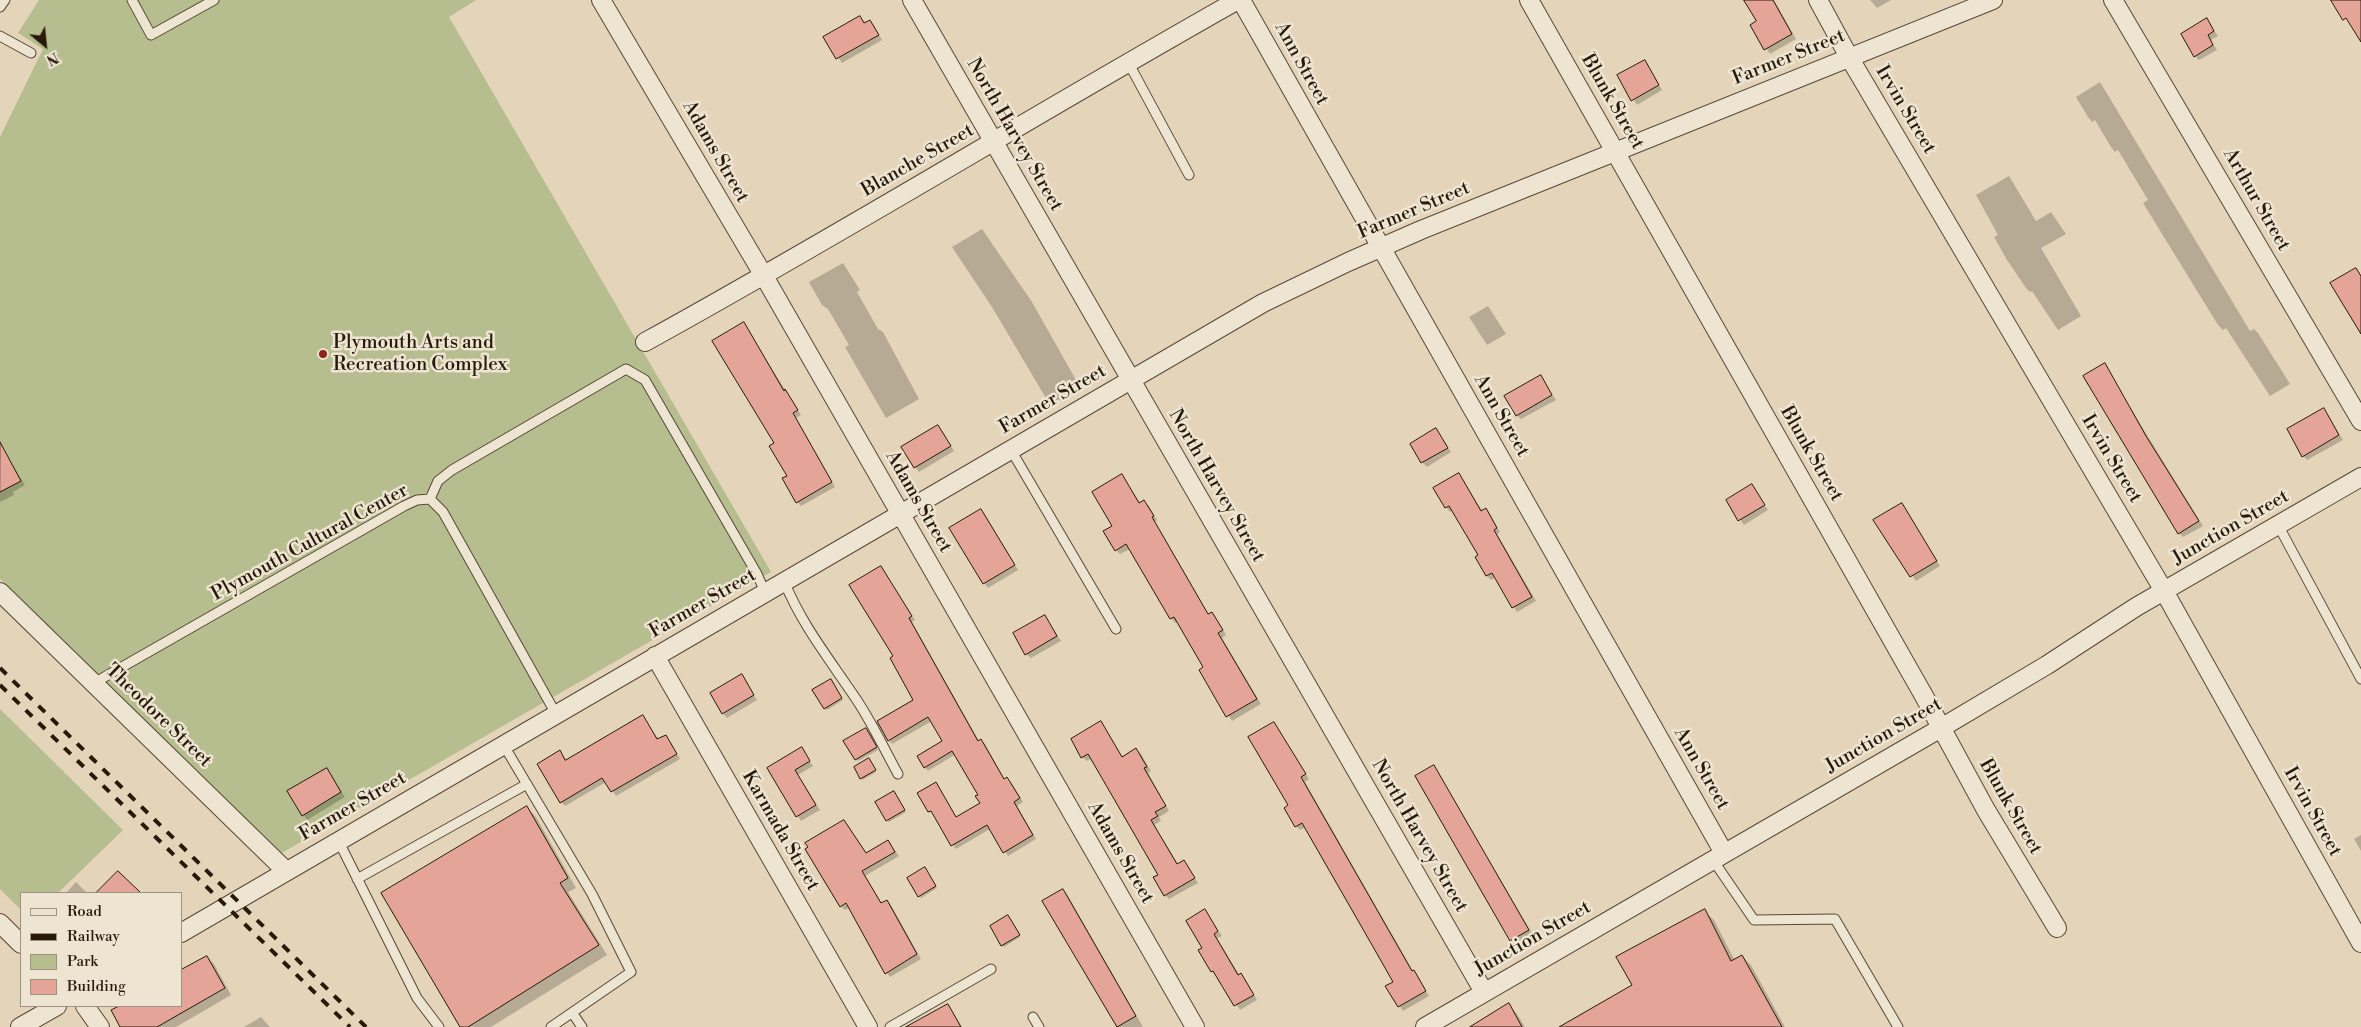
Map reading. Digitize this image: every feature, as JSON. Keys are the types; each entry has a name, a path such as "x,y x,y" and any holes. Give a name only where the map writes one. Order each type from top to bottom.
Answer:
{"street":[{"name":"Adams Street","path":"601,0 764,276 1196,1027"},
{"name":"North Harvey Street","path":"912,0 1484,992"},
{"name":"Blanche Street","path":"645,342 764,276 1128,62 1239,0"},
{"name":"Ann Street","path":"1239,0 1380,247 1719,856"},
{"name":"Blunk Street","path":"1530,0 1986,810 2057,928"},
{"name":"Irvin Street","path":"1818,0 1849,57 2164,591 2361,944"},
{"name":"Farmer Street","path":"182,932 1255,307 1380,247 1994,0"},
{"name":"Arthur Street","path":"2113,0 2361,421"},
{"name":"Junction Street","path":"1425,1027 1941,728 2047,665 2164,591 2361,477"},
{"name":"Theodore Street","path":"0,592 286,871"},
{"name":"Karmada Street","path":"655,656 868,1027"},
{"path":"0,923 20,943"},
{"path":"20,1027 55,1007"},
{"path":"86,1007 100,1027"}],"lane":[{"path":"0,7 5,0"},
{"path":"132,0 152,35 214,0"},
{"path":"0,36 32,54"},
{"path":"1128,62 1189,175"},
{"path":"430,499 438,480 452,470 626,369 645,380 758,574 766,592"},
{"path":"1011,450 1116,629"},
{"name":"Plymouth Cultural Center","path":"94,683 404,506 417,500 430,499 443,512 556,714"},
{"path":"2278,525 2361,679"},
{"path":"784,581 794,604 822,651 853,694 898,774"},
{"path":"504,744 592,894 631,972 573,1014 551,1027"},
{"path":"357,879 526,784"},
{"path":"338,840 417,998 439,1027"},
{"path":"1719,856 1754,920 1835,919 1898,1027"},
{"path":"890,1027 991,969"},
{"path":"573,1014 582,1027"},
{"path":"1033,1017 1038,1027"}],"green space":[{"name":"Plymouth Arts and Recreation Complex","path":"39,0 476,0 449,17 771,572 280,854 0,579 0,137 43,49 18,33"},
{"path":"0,709 123,830 59,892 20,892 20,909 0,889"}],"building":[{"path":"1744,0 1773,0 1792,34 1764,50 1750,25 1756,21"},
{"path":"2331,0 2361,0 2361,42 2346,18 2343,20"},
{"path":"860,16 864,23 870,20 879,35 836,59 823,37"},
{"path":"2207,18 2214,31 2208,35 2213,45 2194,57 2181,34"},
{"path":"1645,60 1659,85 1631,101 1617,75"},
{"path":"2356,268 2361,276 2361,334 2330,283"},
{"path":"744,322 784,391 785,389 798,410 793,413 832,482 796,503 782,478 787,476 769,446 774,443 712,341"},
{"path":"2105,363 2146,436 2199,521 2178,534 2083,376"},
{"path":"1541,375 1552,395 1516,416 1504,396"},
{"path":"2324,408 2339,435 2302,457 2287,429"},
{"path":"938,425 951,446 914,468 901,447"},
{"path":"1436,428 1448,448 1421,463 1410,444"},
{"path":"0,442 21,481 0,492"},
{"path":"1459,473 1481,511 1486,508 1497,528 1494,530 1532,597 1512,608 1492,573 1486,576 1475,557 1478,555 1449,506 1445,508 1433,488"},
{"path":"1122,474 1139,503 1144,500 1208,614 1212,612 1223,630 1218,633 1257,699 1226,717 1199,670 1203,667 1174,617 1170,619 1126,544 1115,551 1103,531 1112,526 1092,492"},
{"path":"1752,484 1765,505 1738,521 1726,500"},
{"path":"1902,503 1937,561 1910,577 1873,520"},
{"path":"981,509 1015,565 983,584 949,528"},
{"path":"881,566 912,616 909,618 978,741 981,739 1004,779 1007,777 1020,798 1014,802 1033,835 1003,853 987,825 951,846 931,811 928,812 917,793 936,782 956,817 980,803 975,796 978,795 952,751 924,768 917,756 942,741 928,717 888,741 877,721 913,700 890,658 893,656 849,585"},
{"path":"1045,615 1057,636 1025,655 1013,633"},
{"path":"742,674 754,695 722,714 710,693"},
{"path":"831,679 842,698 824,709 812,690"},
{"path":"643,715 657,739 666,735 677,754 611,792 602,778 560,803 537,764 560,750 565,760"},
{"path":"1101,721 1122,757 1136,748 1147,767 1144,768 1166,806 1155,812 1158,816 1151,820 1177,864 1184,860 1195,878 1164,896 1153,877 1158,875 1088,754 1081,758 1071,739"},
{"path":"1274,722 1306,774 1301,777 1412,971 1414,970 1426,991 1398,1007 1385,986 1393,982 1302,823 1295,827 1284,808 1288,805 1248,737"},
{"path":"866,728 877,747 855,760 843,741"},
{"path":"802,747 810,761 795,770 816,805 796,817 767,768"},
{"path":"869,758 876,770 860,779 854,767"},
{"path":"1434,765 1529,930 1510,941 1415,776"},
{"path":"327,768 341,792 302,816 287,791"},
{"path":"894,791 905,810 886,821 875,802"},
{"path":"527,806 568,878 560,883 599,945 468,1027 460,1027 381,893"},
{"path":"844,820 866,853 888,840 895,852 862,871 881,903 887,900 917,954 885,974 846,903 840,907 805,849 808,847 805,843"},
{"path":"925,867 936,886 918,897 907,878"},
{"path":"118,871 140,892 97,892"},
{"path":"1063,889 1136,1016 1117,1027 1042,901"},
{"path":"1205,909 1218,931 1214,934 1238,975 1241,973 1254,995 1234,1006 1198,950 1202,948 1186,921"},
{"path":"1705,909 1731,961 1742,955 1782,1027 1559,1027 1632,985 1616,957"},
{"path":"1008,915 1020,935 1001,946 990,926"},
{"path":"207,956 225,988 157,1027 120,1027 111,1010 117,1007 182,1007 182,969"},
{"path":"1509,1003 1522,1027 1470,1027"},
{"path":"948,1004 961,1027 906,1027"}],"railway":[{"path":"0,668 366,1027"},
{"path":"0,685 350,1027"}],"place":[{"name":"Plymouth Arts and Recreation Complex","path":"323,354"}]}
